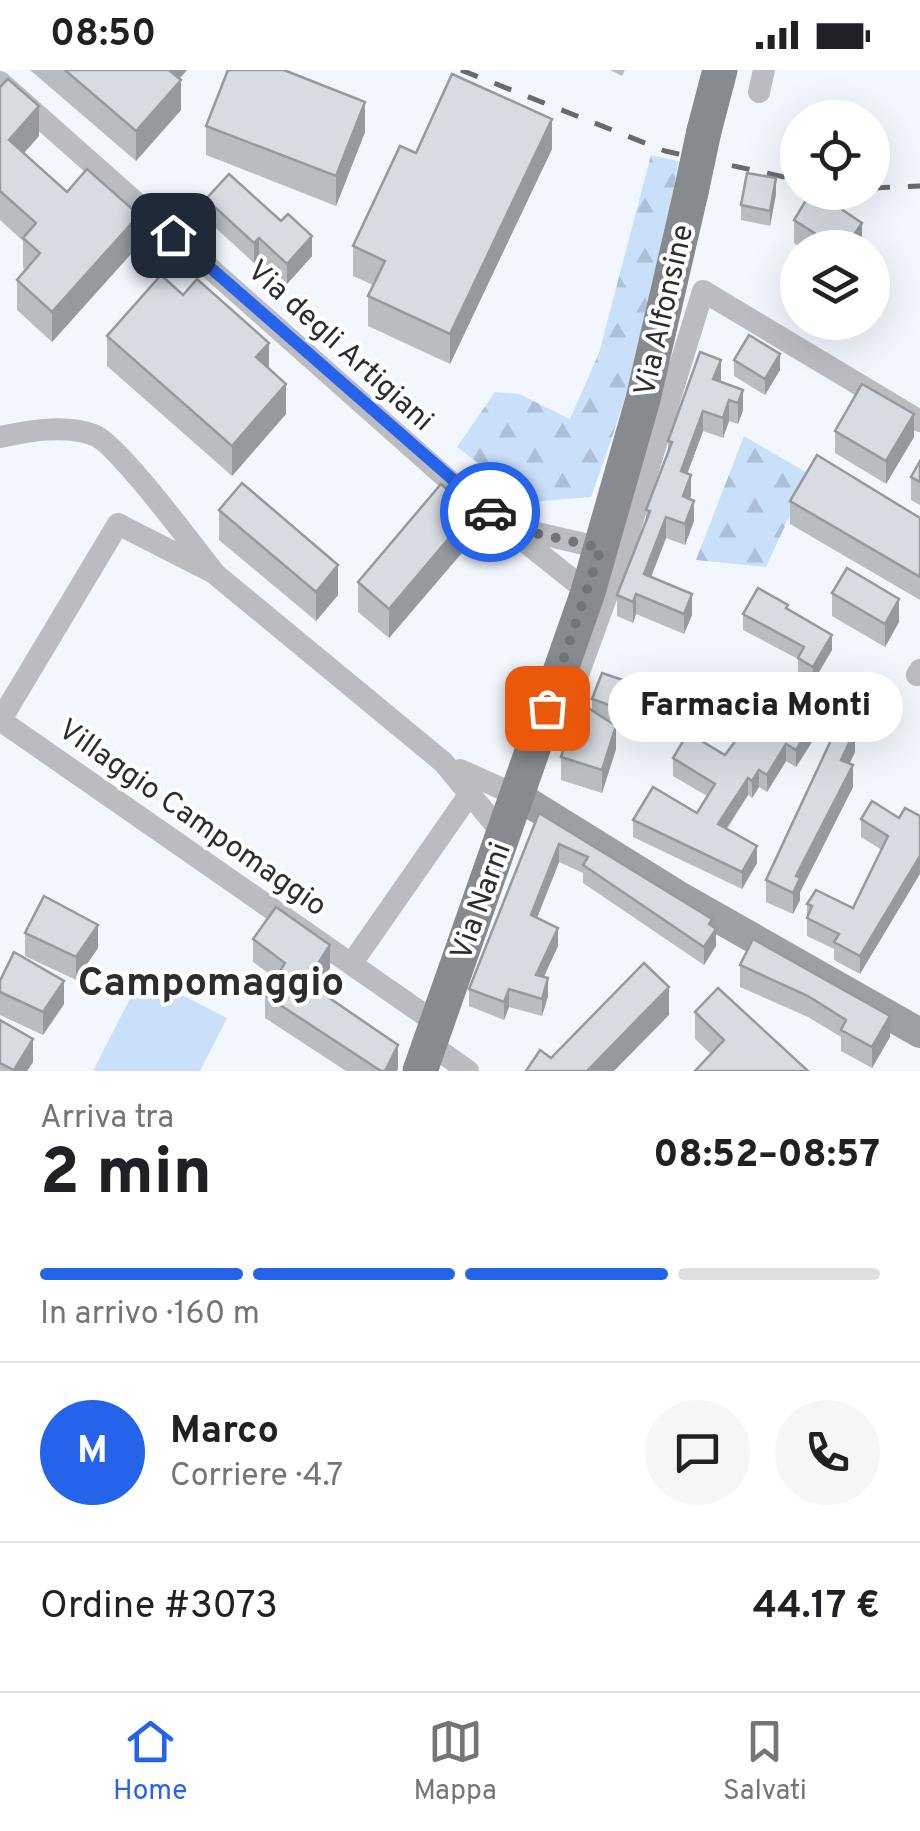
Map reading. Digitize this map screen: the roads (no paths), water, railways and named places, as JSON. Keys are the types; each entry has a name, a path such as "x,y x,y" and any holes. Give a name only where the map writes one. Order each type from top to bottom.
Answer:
{"main road":[{"name":"Via Alfonsine","path":"601,548 643,399 720,70"},
{"name":"Via Narni","path":"429,1046 601,548"}],"street":[{"name":"Via degli Artigiani","path":"0,82 446,478 588,592"},
{"name":"Via Narni","path":"540,731 561,722 624,548 703,291 920,420"},
{"path":"0,437 41,429 96,435 145,486 214,574"},
{"name":"Villaggio Campomaggio","path":"468,1071 429,1046 352,963 0,721 118,524 214,574 443,762 504,835"},
{"name":"Via degli Artigiani","path":"512,528 601,548"},
{"name":"Villaggio Campomaggio","path":"443,762 518,796"},
{"path":"352,963 470,792"},
{"path":"518,796 679,896 920,1034"}],"railway":[{"path":"461,70 665,151 780,176"},
{"path":"890,187 920,186"}],"place":[{"name":"Farmacia Monti","path":"547,708"}],"district":[{"name":"Campomaggio","path":"211,981"}]}
